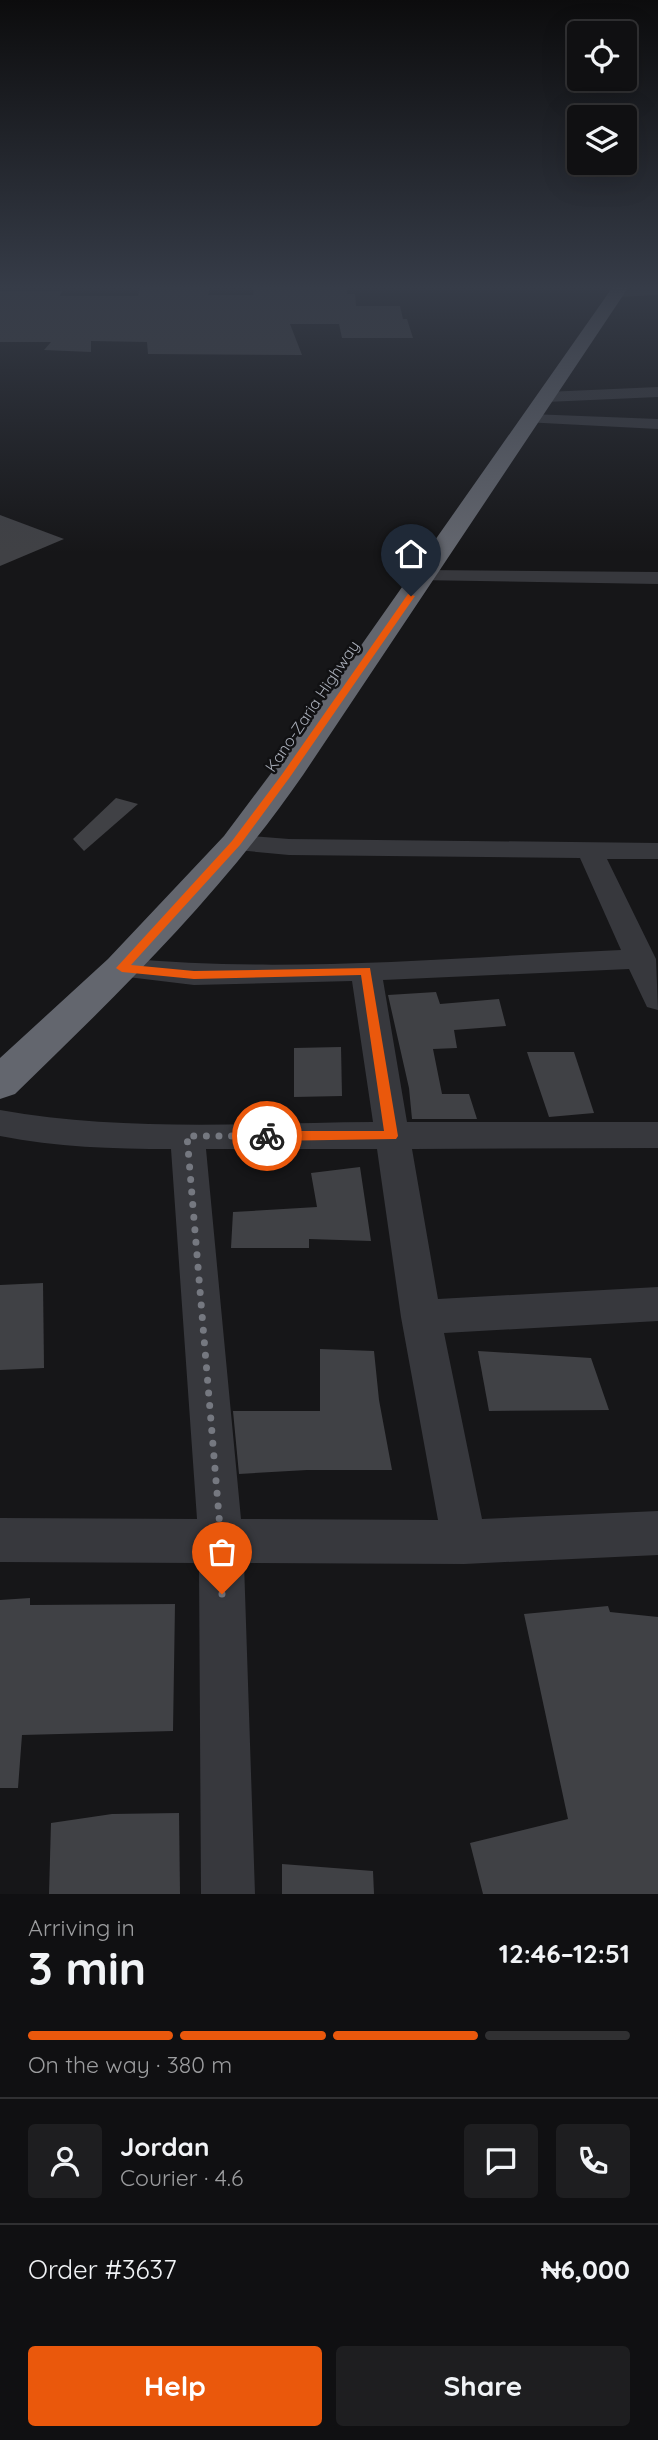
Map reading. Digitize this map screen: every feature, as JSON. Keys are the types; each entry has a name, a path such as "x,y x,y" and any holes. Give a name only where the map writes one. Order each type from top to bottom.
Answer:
{"highway":[{"name":"Kano-Zaria Highway","path":"0,1048 80,977 176,876 265,775 549,376"},
{"name":"Kano-Zaria Highway","path":"0,1083 122,968 236,843 287,775 558,376"}],"street":[{"path":"538,408 658,393"},
{"path":"538,408 658,424"},
{"path":"424,576 658,578"},
{"path":"236,843 289,847 658,851"},
{"path":"590,851 658,999"},
{"path":"122,968 194,975 366,971 641,959"},
{"path":"366,971 421,1317 464,1542"},
{"path":"0,1123 37,1130 120,1136 658,1135"},
{"path":"187,1136 221,1540 228,1894"},
{"path":"421,1317 658,1304"},
{"path":"0,1540 464,1542 658,1533"}],"building":[{"path":"0,515 64,539 0,566"},
{"path":"116,798 138,804 84,851 73,839"},
{"path":"436,992 440,1004 499,999 506,1026 454,1030 457,1048 433,1049 442,1094 469,1094 477,1119 412,1119 409,1088 388,995"},
{"path":"341,1047 342,1096 294,1097 294,1048"},
{"path":"527,1052 574,1052 594,1113 549,1117"},
{"path":"360,1167 371,1241 309,1239 309,1248 231,1248 233,1212 317,1207 311,1173"},
{"path":"43,1283 44,1368 0,1370 0,1285"},
{"path":"320,1349 374,1351 379,1400 392,1470 307,1470 239,1474 233,1411 320,1411"},
{"path":"478,1351 591,1358 609,1410 489,1411"},
{"path":"30,1598 30,1605 175,1604 173,1731 22,1735 18,1788 0,1788 0,1600"},
{"path":"608,1606 610,1612 658,1617 658,1894 483,1894 470,1843 568,1819 524,1614"},
{"path":"179,1813 180,1894 49,1894 51,1823 112,1814"},
{"path":"282,1864 373,1871 374,1894 282,1894"}],"way so far":[{"path":"222,1594 221,1540 187,1136 267,1136"}],"route":[{"path":"267,1136 391,1136 366,971 194,975 122,968 236,843 287,775 411,596"}]}
